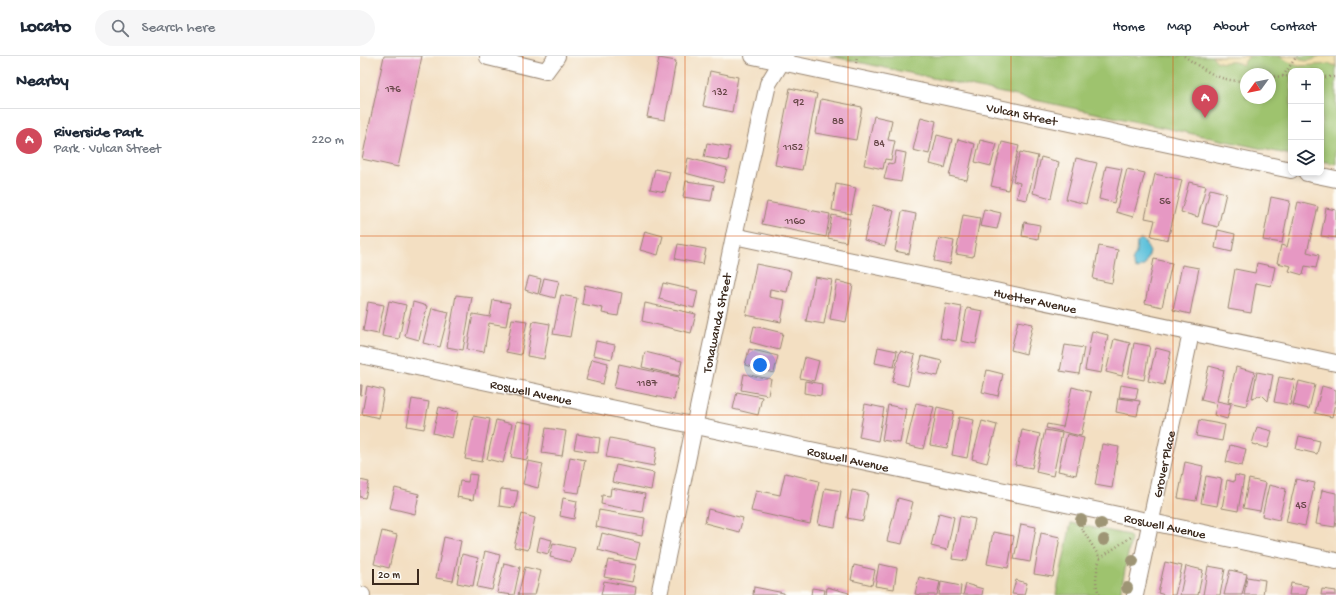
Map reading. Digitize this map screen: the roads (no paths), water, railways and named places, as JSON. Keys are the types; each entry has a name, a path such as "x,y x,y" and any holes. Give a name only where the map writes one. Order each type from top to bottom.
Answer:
{"street":[{"path":"488,56 546,71 557,56"},
{"name":"Vulcan Street","path":"753,56 783,59 1288,169"},
{"name":"Tonawanda Street","path":"659,595 734,236 768,84 783,59"},
{"path":"1322,176 1336,179"},
{"name":"Huetter Avenue","path":"734,236 1336,364"},
{"name":"Grover Place","path":"1135,595 1191,333"},
{"name":"Roswell Avenue","path":"360,355 1336,561"}],"water":[{"path":"1141,239 1144,241 1150,252 1145,265 1138,269 1135,268 1132,261 1136,253 1137,242"}],"place":[{"name":"Riverside Park","path":"1205,118"}]}
